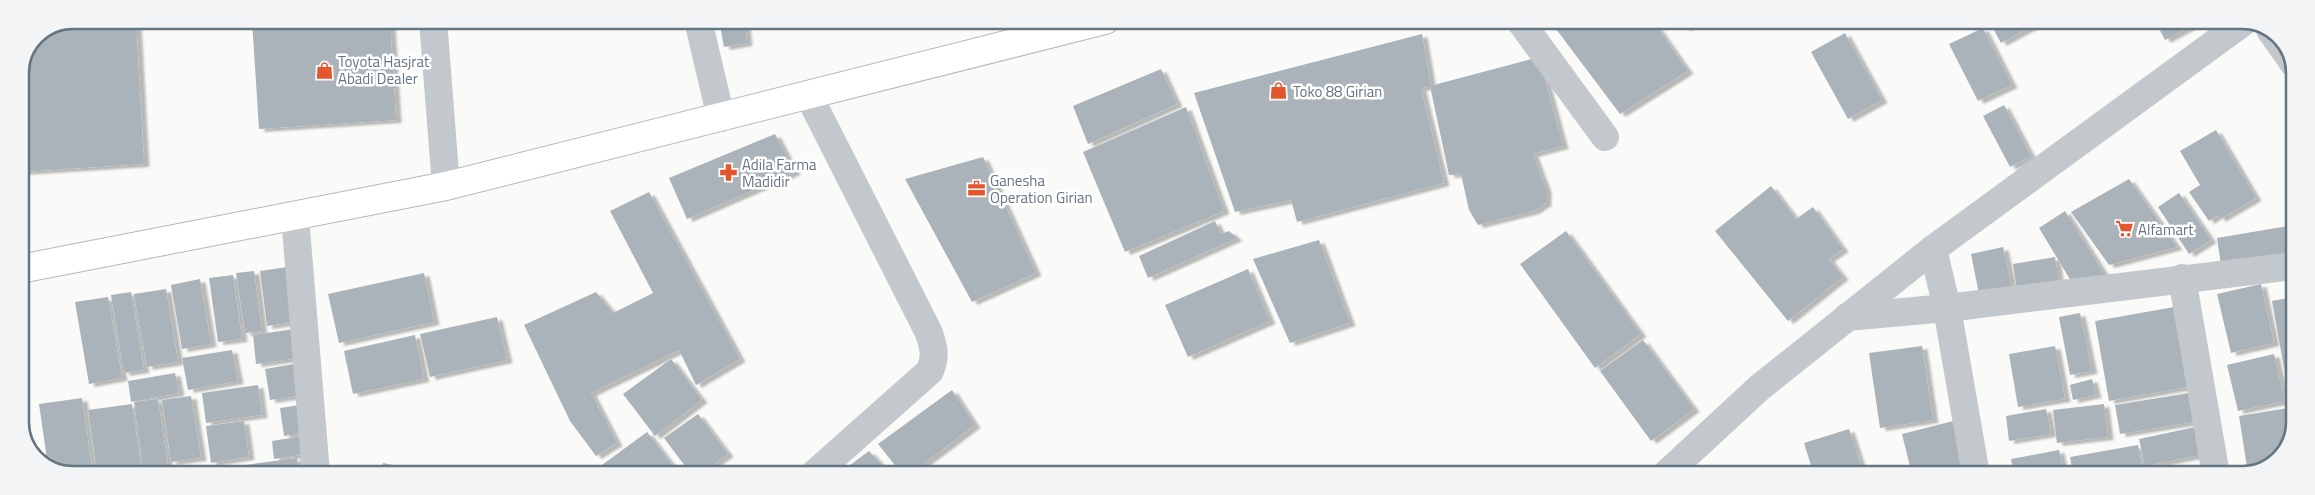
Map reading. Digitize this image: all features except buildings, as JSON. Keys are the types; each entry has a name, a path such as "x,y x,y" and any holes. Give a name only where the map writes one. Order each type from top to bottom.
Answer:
{"highway":[{"path":"29,267 446,186 1070,29"}],"street":[{"path":"434,29 446,186"},
{"path":"700,29 721,118"},
{"path":"1526,29 1605,137"},
{"path":"1675,466 1759,388 1933,249 2234,29"},
{"path":"809,96 930,333 935,350 934,361 930,371 823,466"},
{"path":"295,216 315,466"},
{"path":"1933,249 1947,308 1974,466"},
{"path":"1847,317 1947,308 2286,267"},
{"path":"2182,278 2214,466"}],"place":[{"name":"Toyota Hasjrat Abadi Dealer","path":"324,70"},
{"name":"Toko 88 Girian","path":"1279,91"},
{"name":"Adila Farma Madidir","path":"728,173"},
{"name":"Ganesha Operation Girian","path":"976,189"},
{"name":"Alfamart","path":"2124,229"}]}
